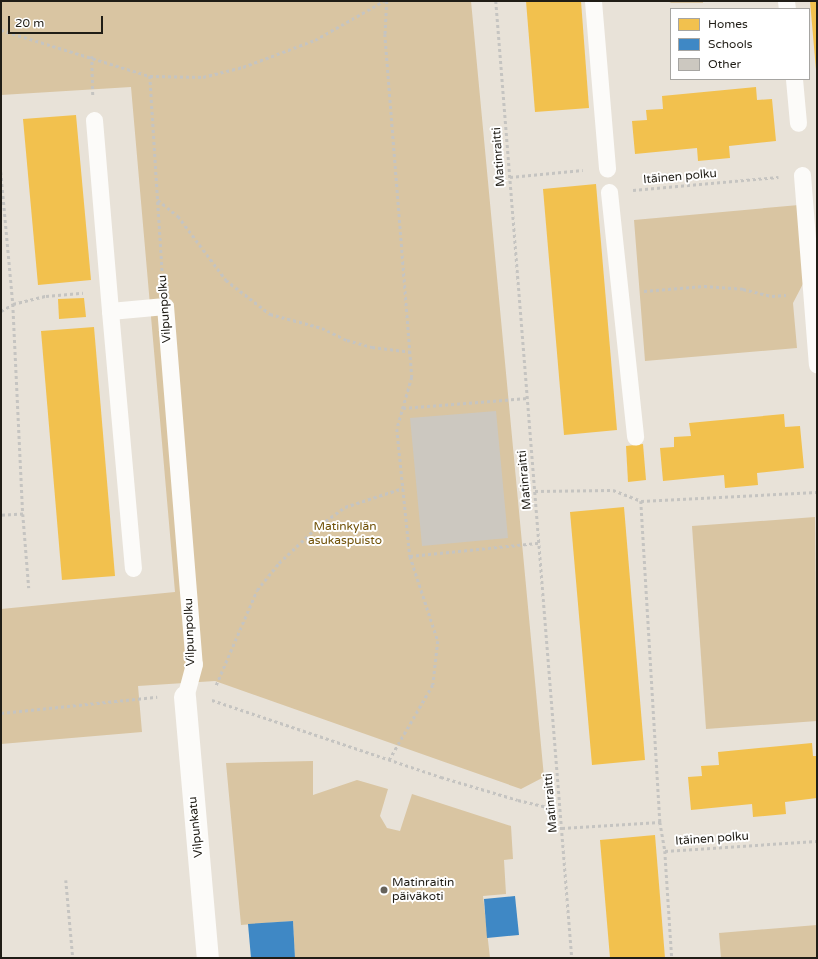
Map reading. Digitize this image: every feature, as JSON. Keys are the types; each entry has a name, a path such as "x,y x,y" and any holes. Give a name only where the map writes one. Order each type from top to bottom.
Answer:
{"street":[{"name":"Vilpunkatu","path":"184,696 208,958"}],"lane":[{"path":"593,1 607,168"},
{"path":"794,80 798,123"},
{"path":"94,120 133,568"},
{"path":"802,175 817,364"},
{"path":"609,192 635,437"},
{"path":"110,311 164,306"},
{"name":"Vilpunpolku","path":"164,306 194,664 184,696"}],"path":[{"path":"1,30 92,56 150,76 203,77 243,67 315,40 385,1 385,34 412,377 397,429 410,556 438,641 433,685 390,759"},
{"name":"Matinraitti","path":"496,1 572,958"},
{"path":"92,56 94,120"},
{"name":"Vilpunpolku","path":"150,76 164,306"},
{"path":"510,177 607,168"},
{"path":"1,172 2,202 13,304 23,514 29,588"},
{"name":"Itäinen polku","path":"609,192 802,175"},
{"path":"158,200 178,216 226,280 270,314 322,328 347,340 372,347 411,352"},
{"path":"620,294 704,286 742,289 772,296 811,292"},
{"path":"1,311 13,304 46,296 109,291"},
{"path":"403,408 528,398"},
{"path":"211,699 256,590 279,563 316,528 345,507 403,488"},
{"path":"534,491 613,490 641,501 817,492"},
{"name":"Itäinen polku","path":"641,501 660,822 665,851 817,841"},
{"path":"1,515 23,514"},
{"path":"410,556 539,543"},
{"path":"1,713 160,696 184,696 211,699 518,800 560,810"},
{"path":"562,828 660,822"},
{"path":"665,851 672,958"},
{"path":"66,880 73,958"}],"green space":[{"name":"Matinkylän asukaspuisto","path":"1,1 471,1 544,777 521,789 215,681 138,686 142,732 1,744 1,609 175,592 131,87 1,95"},
{"path":"668,1 703,1 703,3 671,3"},
{"path":"799,205 805,280 793,303 797,348 645,361 634,220"},
{"path":"815,517 817,721 706,729 692,526"},
{"name":"Matinraitin päiväkoti","path":"313,761 313,795 357,780 388,789 380,816 387,828 400,831 412,794 511,826 513,859 504,860 506,894 483,896 490,958 295,958 293,921 241,925 226,763"},
{"path":"817,925 817,958 721,958 719,933"}],"building: Homes":[{"path":"526,1 581,1 589,108 535,112"},
{"path":"810,1 817,1 817,70 816,70"},
{"path":"756,87 757,100 772,99 776,141 729,146 730,158 698,161 697,148 635,154 632,121 647,120 646,110 663,109 662,96"},
{"path":"76,115 91,280 38,285 23,119"},
{"path":"596,184 617,430 564,435 543,189"},
{"path":"84,298 86,317 59,319 58,299"},
{"path":"94,327 115,576 62,580 41,331"},
{"path":"784,414 785,427 800,426 804,468 757,473 758,485 725,488 724,475 663,481 660,448 674,447 674,437 691,436 689,423"},
{"path":"643,444 646,480 628,482 626,446"},
{"path":"624,507 645,760 592,765 570,512"},
{"path":"812,743 813,756 817,756 817,798 785,802 786,814 753,817 752,804 691,810 688,777 702,776 701,766 719,765 718,752"},
{"path":"655,835 665,958 610,958 600,840"}],"building: Schools":[{"path":"515,896 519,935 487,938 484,899"},
{"path":"293,921 295,958 251,958 248,924"}],"building: Other":[{"path":"496,411 508,538 422,546 410,418"}],"place":[{"name":"Matinraitin päiväkoti","path":"384,890"}]}
